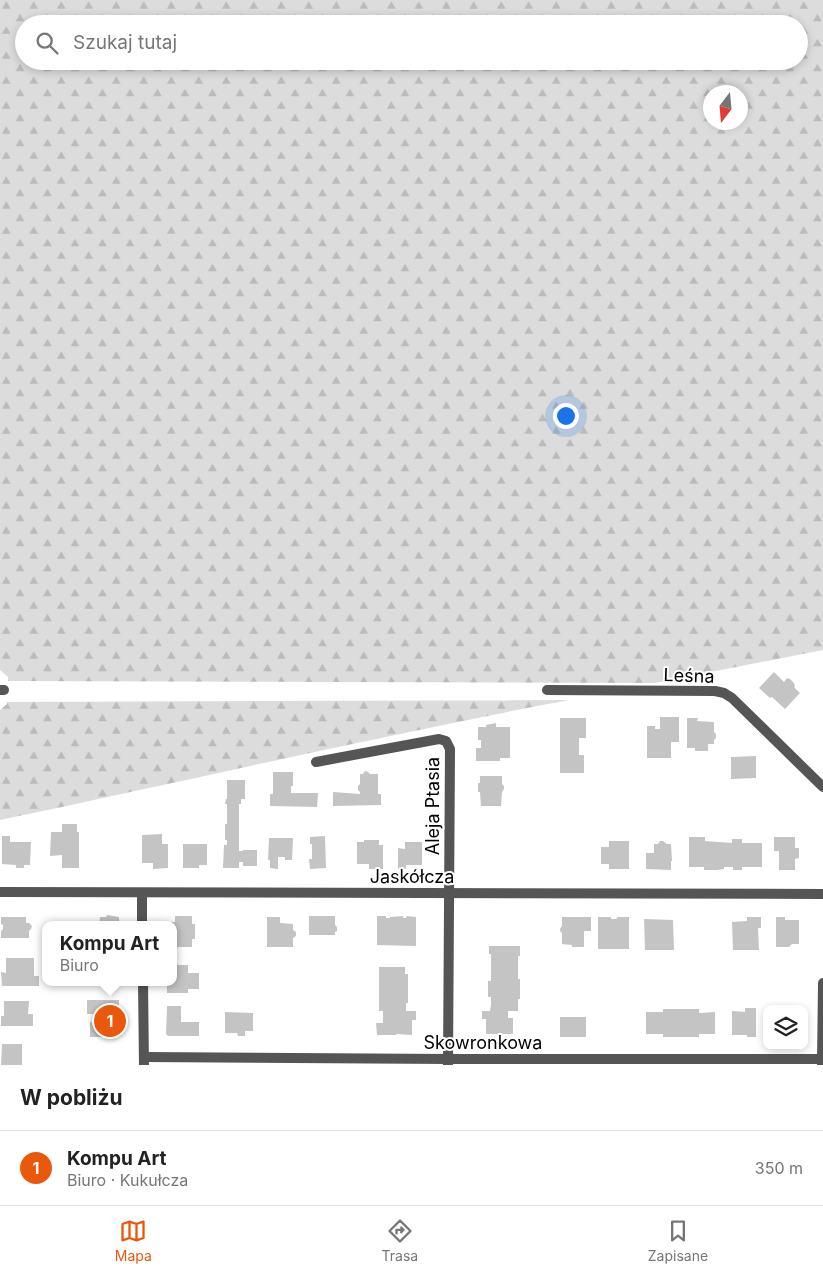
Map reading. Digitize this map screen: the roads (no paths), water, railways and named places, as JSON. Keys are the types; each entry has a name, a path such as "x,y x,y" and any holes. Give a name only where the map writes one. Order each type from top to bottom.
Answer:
{"street":[{"name":"Leśna","path":"547,690 715,691 724,693 732,698 823,787"},
{"name":"Aleja Ptasia","path":"316,762 439,739 446,741 450,749 448,1062"},
{"name":"Jaskółcza","path":"0,892 823,894"},
{"path":"142,893 142,921"},
{"path":"822,1065 823,983"},
{"path":"143,986 144,1061"},
{"name":"Skowronkowa","path":"144,1061 448,1062 822,1059"}],"place":[{"name":"Kompu Art","path":"110,1021"}]}
